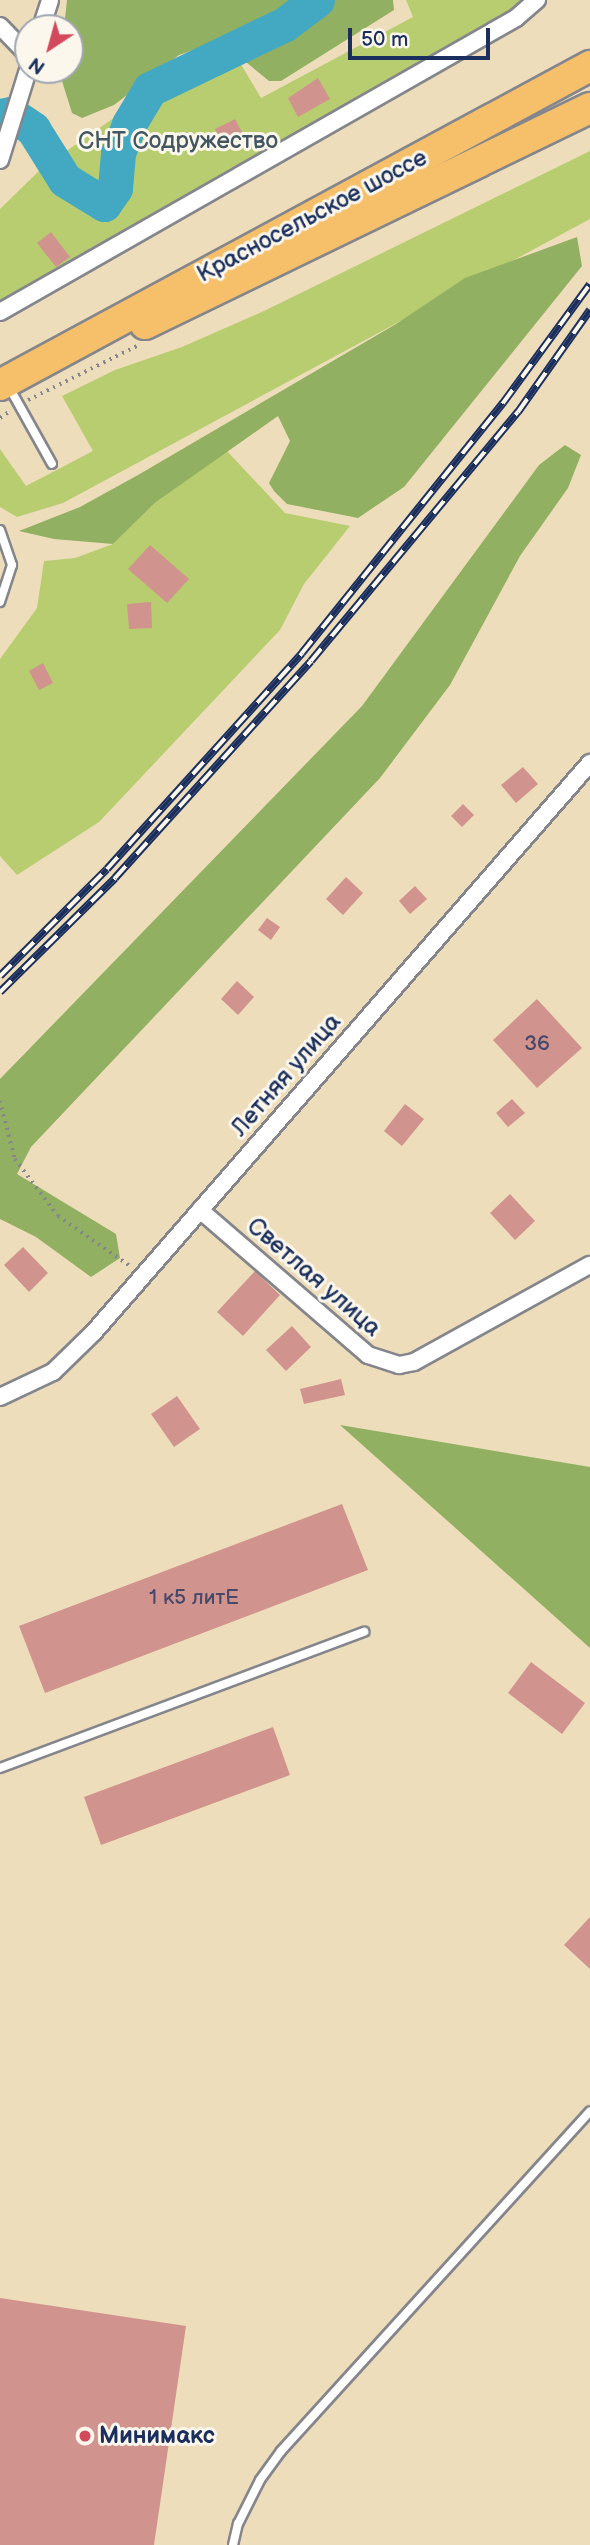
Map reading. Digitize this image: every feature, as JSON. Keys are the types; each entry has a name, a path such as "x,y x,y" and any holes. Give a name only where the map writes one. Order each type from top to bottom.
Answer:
{"highway":[{"name":"Красносельское шоссе","path":"8,390 33,366 590,65"},
{"name":"Красносельское шоссе","path":"33,366 171,315 590,108"}],"street":[{"path":"0,312 516,18 537,0"},
{"path":"0,26 14,40"},
{"path":"1,156 24,84"},
{"name":"Летняя улица","path":"0,1397 53,1372 143,1275 590,763"},
{"name":"Светлая улица","path":"200,1210 368,1355 399,1365 415,1362 590,1265"}],"lane":[{"path":"8,390 52,464"},
{"path":"0,530 12,565 0,602"},
{"path":"0,1768 364,1632"},
{"path":"233,2545 238,2524 260,2480 281,2451 590,2112"}],"path":[{"path":"0,418 8,390 141,344"},
{"path":"0,1101 15,1159 58,1216 143,1275"}],"green space":[{"path":"67,0 393,0 394,10 281,81 269,81 224,44 213,43 179,55 114,105 82,118 72,113 63,84 84,84 84,14 66,14"},
{"name":"СНТ Содружество","path":"406,0 532,0 383,82 0,312 0,209 42,168 154,90 239,61 261,98 413,17"},
{"path":"590,151 590,219 63,503 17,517 0,507 0,449 26,486 93,451 62,396 115,370 182,347 264,311"},
{"path":"577,237 582,266 404,487 358,518 287,504 274,491 269,483 290,441 278,416 156,502 113,544 54,539 19,531 80,507 138,475 396,324 465,278"},
{"path":"565,445 581,455 568,488 520,556 450,685 380,778 31,1147 17,1174 116,1234 120,1258 91,1277 36,1237 0,1219 0,1079 362,706 539,465"},
{"path":"227,451 285,513 350,526 304,584 280,630 99,822 17,875 0,856 0,659 37,608 44,561 75,558 113,544 156,502"},
{"path":"340,1425 590,1467 590,1648"}],"building":[{"path":"318,78 330,99 298,117 288,98"},
{"path":"235,119 244,136 224,146 215,129"},
{"path":"51,232 70,257 56,267 37,243"},
{"path":"150,545 189,579 167,603 128,569"},
{"path":"151,602 152,628 129,629 127,604"},
{"path":"43,663 53,683 39,690 29,671"},
{"path":"523,767 538,784 516,803 501,785"},
{"path":"463,804 474,815 462,827 451,816"},
{"path":"346,877 363,893 343,915 326,899"},
{"path":"415,886 427,899 410,914 399,901"},
{"path":"267,918 280,927 271,940 258,930"},
{"path":"237,981 254,997 238,1015 221,999"},
{"path":"537,999 582,1048 537,1088 493,1040"},
{"path":"512,1099 525,1113 508,1127 496,1113"},
{"path":"405,1104 424,1119 402,1146 384,1131"},
{"path":"510,1194 535,1221 515,1240 490,1213"},
{"path":"23,1247 48,1273 29,1292 4,1265"},
{"path":"255,1271 280,1295 243,1336 217,1312"},
{"path":"292,1326 311,1347 286,1371 266,1350"},
{"path":"341,1379 345,1395 304,1404 300,1389"},
{"path":"177,1396 200,1429 174,1447 151,1414"},
{"path":"342,1504 368,1570 45,1693 19,1626"},
{"path":"531,1662 585,1703 562,1734 508,1693"},
{"path":"273,1727 290,1775 101,1845 84,1797"},
{"path":"590,1917 590,1969 564,1945"},
{"name":"Минимакс","path":"0,2298 186,2326 154,2545 0,2545"}],"waterway":[{"path":"0,116 11,114 33,129 65,180 104,204 115,188 118,153 129,124 150,89 285,24 317,0"}],"railway":[{"path":"0,976 107,869 302,653 503,403 590,284"},
{"path":"0,992 115,878 311,661 518,412 590,310"}],"place":[{"name":"Минимакс","path":"85,2436"}]}
